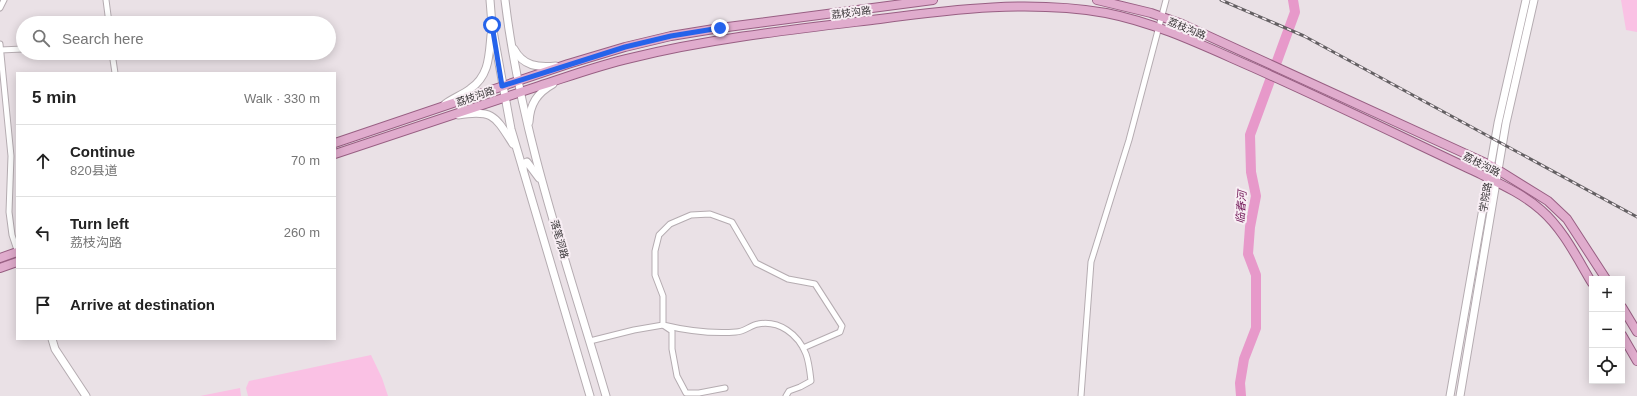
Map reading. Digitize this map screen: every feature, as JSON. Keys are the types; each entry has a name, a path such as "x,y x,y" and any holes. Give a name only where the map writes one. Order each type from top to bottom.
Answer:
{"main road":[{"path":"440,107 470,89 482,79 488,65 492,25 490,0"},
{"name":"落笔洞路","path":"505,0 520,92 531,138 606,396"},
{"name":"荔枝沟路","path":"336,143 568,64 625,47 671,36 742,25 933,0"},
{"name":"荔枝沟路","path":"1097,0 1162,17 1182,24 1490,165 1548,201 1567,218 1604,276"},
{"name":"学院路","path":"1450,396 1498,122 1526,0"},
{"name":"学院路","path":"1460,396 1506,123 1534,0"},
{"name":"荔枝沟路","path":"336,154 520,92 628,58 674,48 810,28 961,9 1008,5 1050,6 1108,14 1159,28 1250,66 1497,182 1541,210 1558,228 1589,278"},
{"name":"落笔洞路","path":"492,25 511,130 590,396"},
{"path":"511,44 519,58 531,64 548,67 568,64"},
{"path":"531,138 529,121 532,105 543,90 559,80"},
{"path":"444,117 483,113 494,118 518,152"},
{"path":"523,169 523,164 526,162 529,164 545,188"},
{"path":"0,258 16,251"},
{"path":"0,268 16,262"},
{"path":"1625,312 1637,332"},
{"path":"52,340 55,349 86,396"},
{"path":"1625,340 1637,361"}],"street":[{"path":"0,8 4,0"},
{"path":"106,0 108,16"},
{"path":"1081,396 1091,262 1129,140 1166,0"},
{"path":"16,49 0,48 11,156 9,212 12,235 16,248"},
{"path":"113,60 115,72"},
{"path":"663,325 663,296 655,275 655,251 659,235 670,224 691,215 710,214 732,222 756,263 788,279 815,284 842,326 840,332 803,348"},
{"path":"590,341 634,330 663,325 689,331 710,333 738,332 757,324 772,322 784,327 800,343 806,354 811,381 789,391 786,396"},
{"path":"663,325 672,331 672,349 677,376 686,394 725,388"}],"shaded area":[{"path":"1621,0 1637,0 1637,32 1626,30"},
{"path":"371,355 382,378 388,396 248,396 246,388 249,381"},
{"path":"240,388 241,396 200,396"}],"waterway":[{"name":"临春河","path":"1241,396 1240,383 1244,359 1256,328 1256,275 1248,254 1250,227 1256,196 1251,172 1250,135 1295,12 1293,0"}],"railway":[{"path":"1221,0 1304,36 1637,217"}],"route":[{"path":"492,25 502,86 625,47 671,36 720,28"}]}
